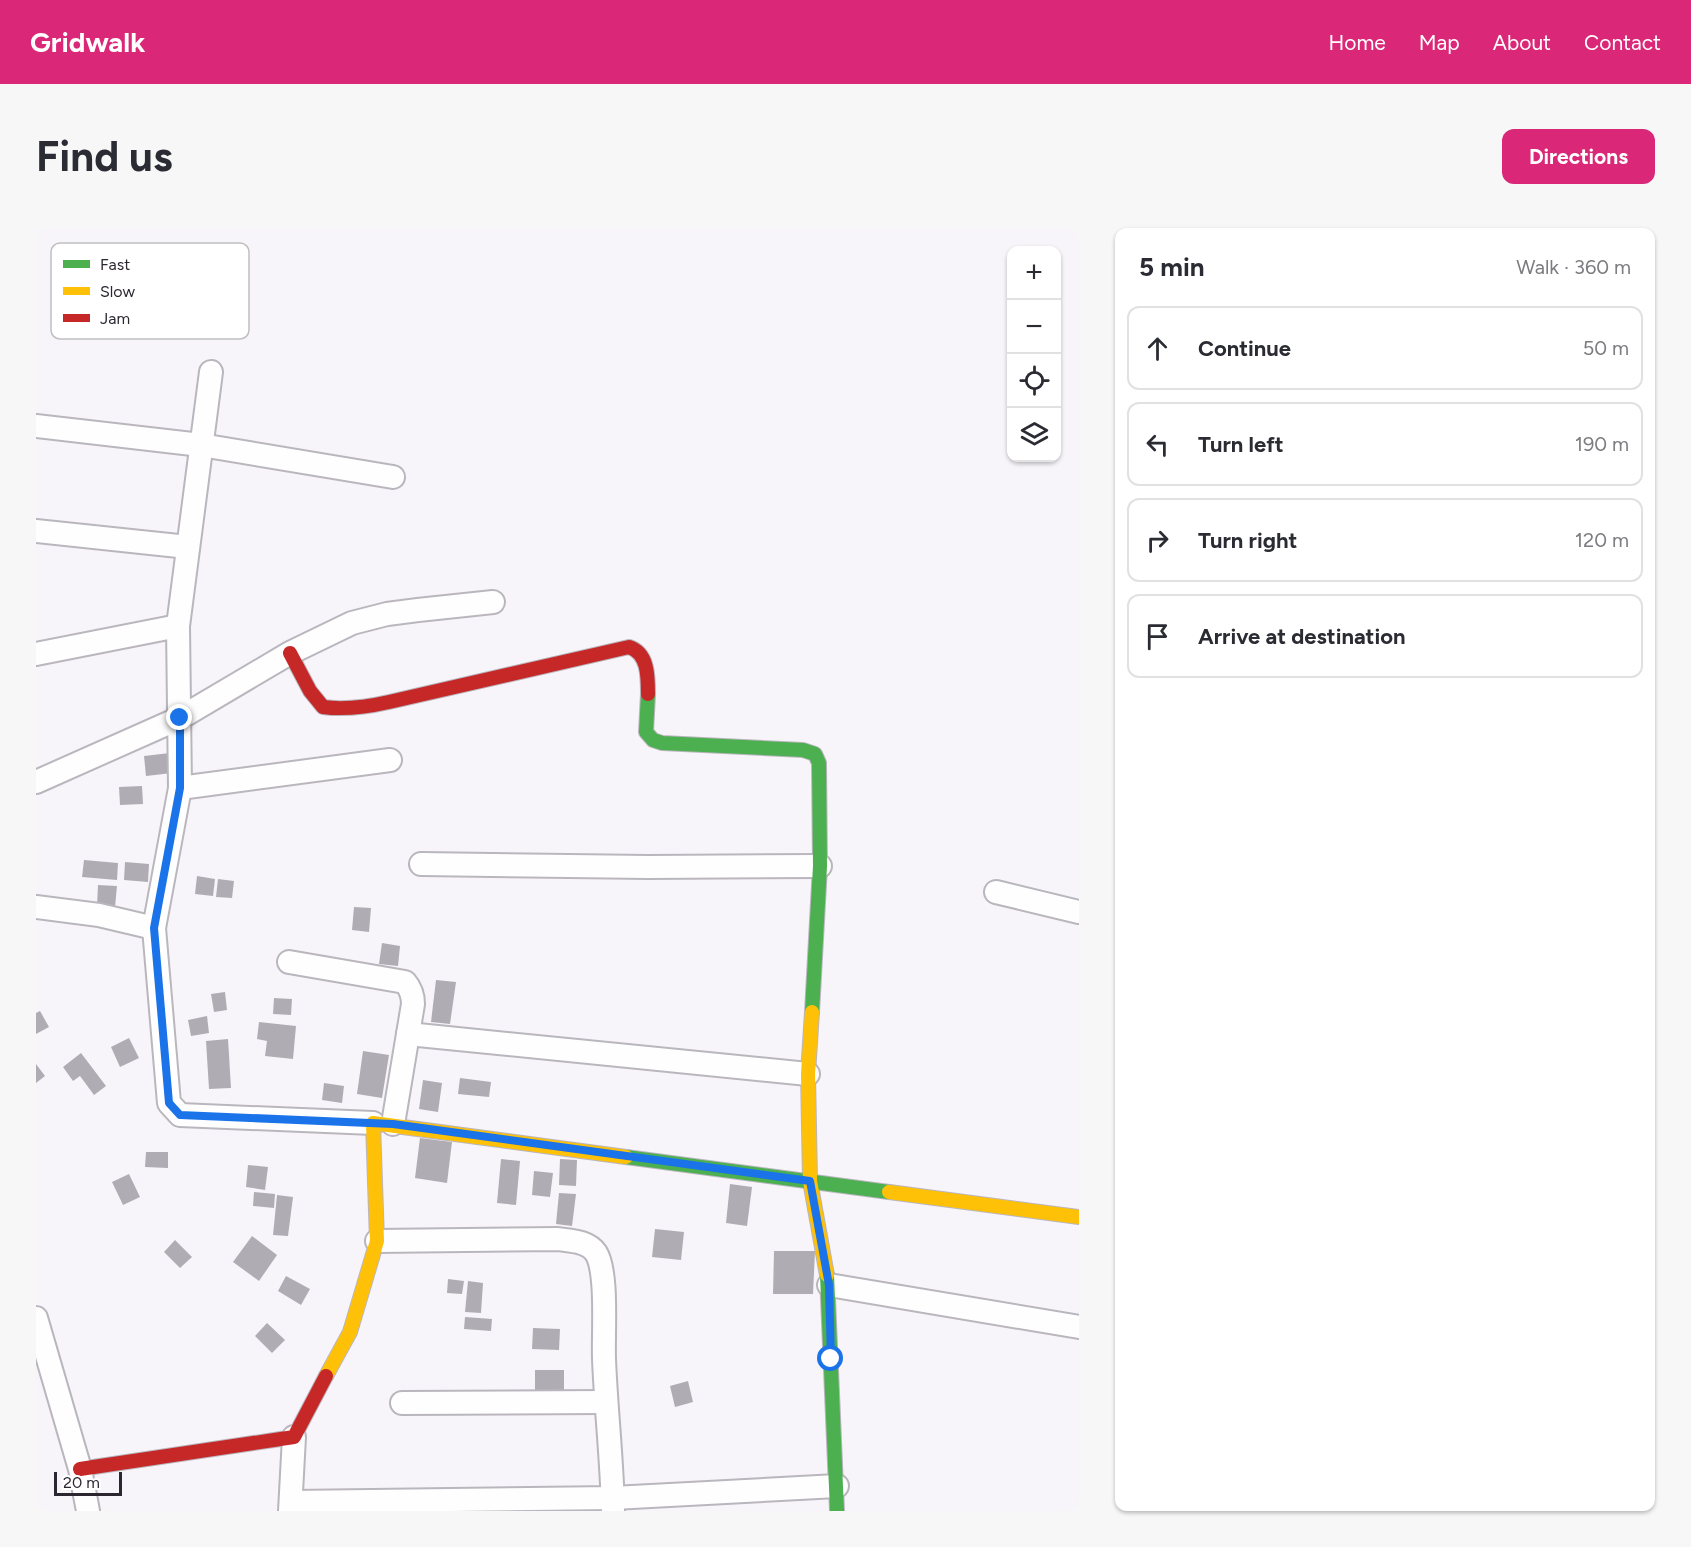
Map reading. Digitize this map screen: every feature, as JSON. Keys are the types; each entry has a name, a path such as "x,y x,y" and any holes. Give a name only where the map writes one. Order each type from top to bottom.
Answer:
{"street":[{"path":"211,372 178,626 180,788 154,928 169,1103 180,1115 383,1124 1079,1217"},
{"path":"36,426 201,445 393,477"},
{"path":"36,531 188,547"},
{"path":"37,779 180,718 290,653 352,623 408,611 493,602"},
{"path":"36,654 178,626"},
{"path":"290,653 316,699 323,707 337,710 429,693 629,647 638,651 644,660 647,678 646,732 653,740 662,743 803,750 815,754 819,763 820,866 808,1074 810,1181 829,1285 837,1511"},
{"path":"180,788 390,760"},
{"path":"421,864 636,867 820,866"},
{"path":"996,892 1079,912"},
{"path":"36,907 99,915 154,928"},
{"path":"289,962 405,982 413,996 408,1034 383,1124 377,1241 350,1332 294,1437 290,1507 613,1504 837,1486"},
{"path":"408,1034 808,1074"},
{"path":"377,1241 546,1239 576,1242 589,1246 596,1253 602,1269 606,1402 613,1504"},
{"path":"829,1285 1079,1327"},
{"path":"36,1317 80,1469 88,1511"},
{"path":"402,1403 606,1402"},
{"path":"80,1469 294,1437"}],"building":[{"path":"170,753 172,773 146,776 144,756"},
{"path":"142,786 143,804 120,805 119,787"},
{"path":"84,860 118,863 117,880 82,877"},
{"path":"125,862 149,864 148,882 124,880"},
{"path":"197,876 215,879 213,896 195,894"},
{"path":"218,879 234,881 232,898 216,897"},
{"path":"98,885 117,886 115,907 97,906"},
{"path":"354,907 371,908 369,932 352,930"},
{"path":"382,943 400,946 398,966 379,964"},
{"path":"436,980 456,982 450,1024 431,1022"},
{"path":"225,992 227,1010 214,1012 211,994"},
{"path":"274,998 292,999 291,1015 273,1014"},
{"path":"40,1011 49,1027 36,1034 36,1013"},
{"path":"207,1016 209,1033 191,1036 188,1020"},
{"path":"259,1022 296,1026 293,1059 265,1056 267,1041 257,1039"},
{"path":"129,1038 139,1058 120,1067 111,1047"},
{"path":"228,1039 231,1088 209,1089 206,1041"},
{"path":"363,1051 389,1055 382,1098 357,1094"},
{"path":"81,1053 106,1086 94,1095 80,1076 73,1081 63,1067"},
{"path":"36,1064 45,1076 36,1083"},
{"path":"460,1078 491,1082 489,1097 458,1094"},
{"path":"423,1080 442,1083 438,1112 419,1109"},
{"path":"324,1083 344,1086 342,1103 322,1100"},
{"path":"420,1138 452,1142 447,1183 415,1178"},
{"path":"146,1152 168,1152 168,1168 145,1167"},
{"path":"501,1159 520,1161 516,1205 497,1203"},
{"path":"560,1159 577,1160 576,1186 559,1185"},
{"path":"248,1165 268,1167 265,1190 246,1187"},
{"path":"534,1171 553,1173 550,1197 532,1195"},
{"path":"129,1174 140,1197 123,1205 112,1182"},
{"path":"730,1184 752,1187 747,1226 726,1223"},
{"path":"254,1192 275,1194 274,1208 253,1206"},
{"path":"559,1193 576,1194 572,1226 556,1224"},
{"path":"277,1195 293,1197 288,1236 273,1235"},
{"path":"655,1229 684,1232 681,1260 652,1257"},
{"path":"252,1236 277,1255 259,1281 233,1262"},
{"path":"175,1240 192,1257 180,1268 164,1252"},
{"path":"774,1251 815,1251 813,1294 773,1294"},
{"path":"286,1276 310,1289 301,1305 278,1291"},
{"path":"448,1279 464,1281 462,1294 447,1293"},
{"path":"468,1281 483,1283 481,1313 465,1312"},
{"path":"465,1317 492,1319 491,1331 464,1329"},
{"path":"267,1323 285,1340 272,1353 255,1336"},
{"path":"533,1328 560,1329 559,1350 532,1349"},
{"path":"535,1370 564,1370 564,1390 535,1391"},
{"path":"688,1381 693,1402 675,1407 670,1386"}],"traffic: fast":[{"path":"648,694 646,732 653,740 662,743 803,750 815,754 819,763 820,866 812,1012"},
{"path":"626,1157 889,1192"},
{"path":"827,1275 837,1511"}],"traffic: slow":[{"path":"812,1012 808,1074 810,1181 827,1275"},
{"path":"326,1376 350,1332 377,1241 373,1123 626,1157"},
{"path":"889,1192 1079,1217"}],"traffic: jam":[{"path":"290,653 310,691 323,707 331,708 381,704 629,647 640,654 646,666 648,694"},
{"path":"80,1469 294,1437 326,1376"}],"route":[{"path":"180,718 180,788 154,928 169,1103 180,1115 393,1124 810,1181 829,1285 831,1359"}]}
